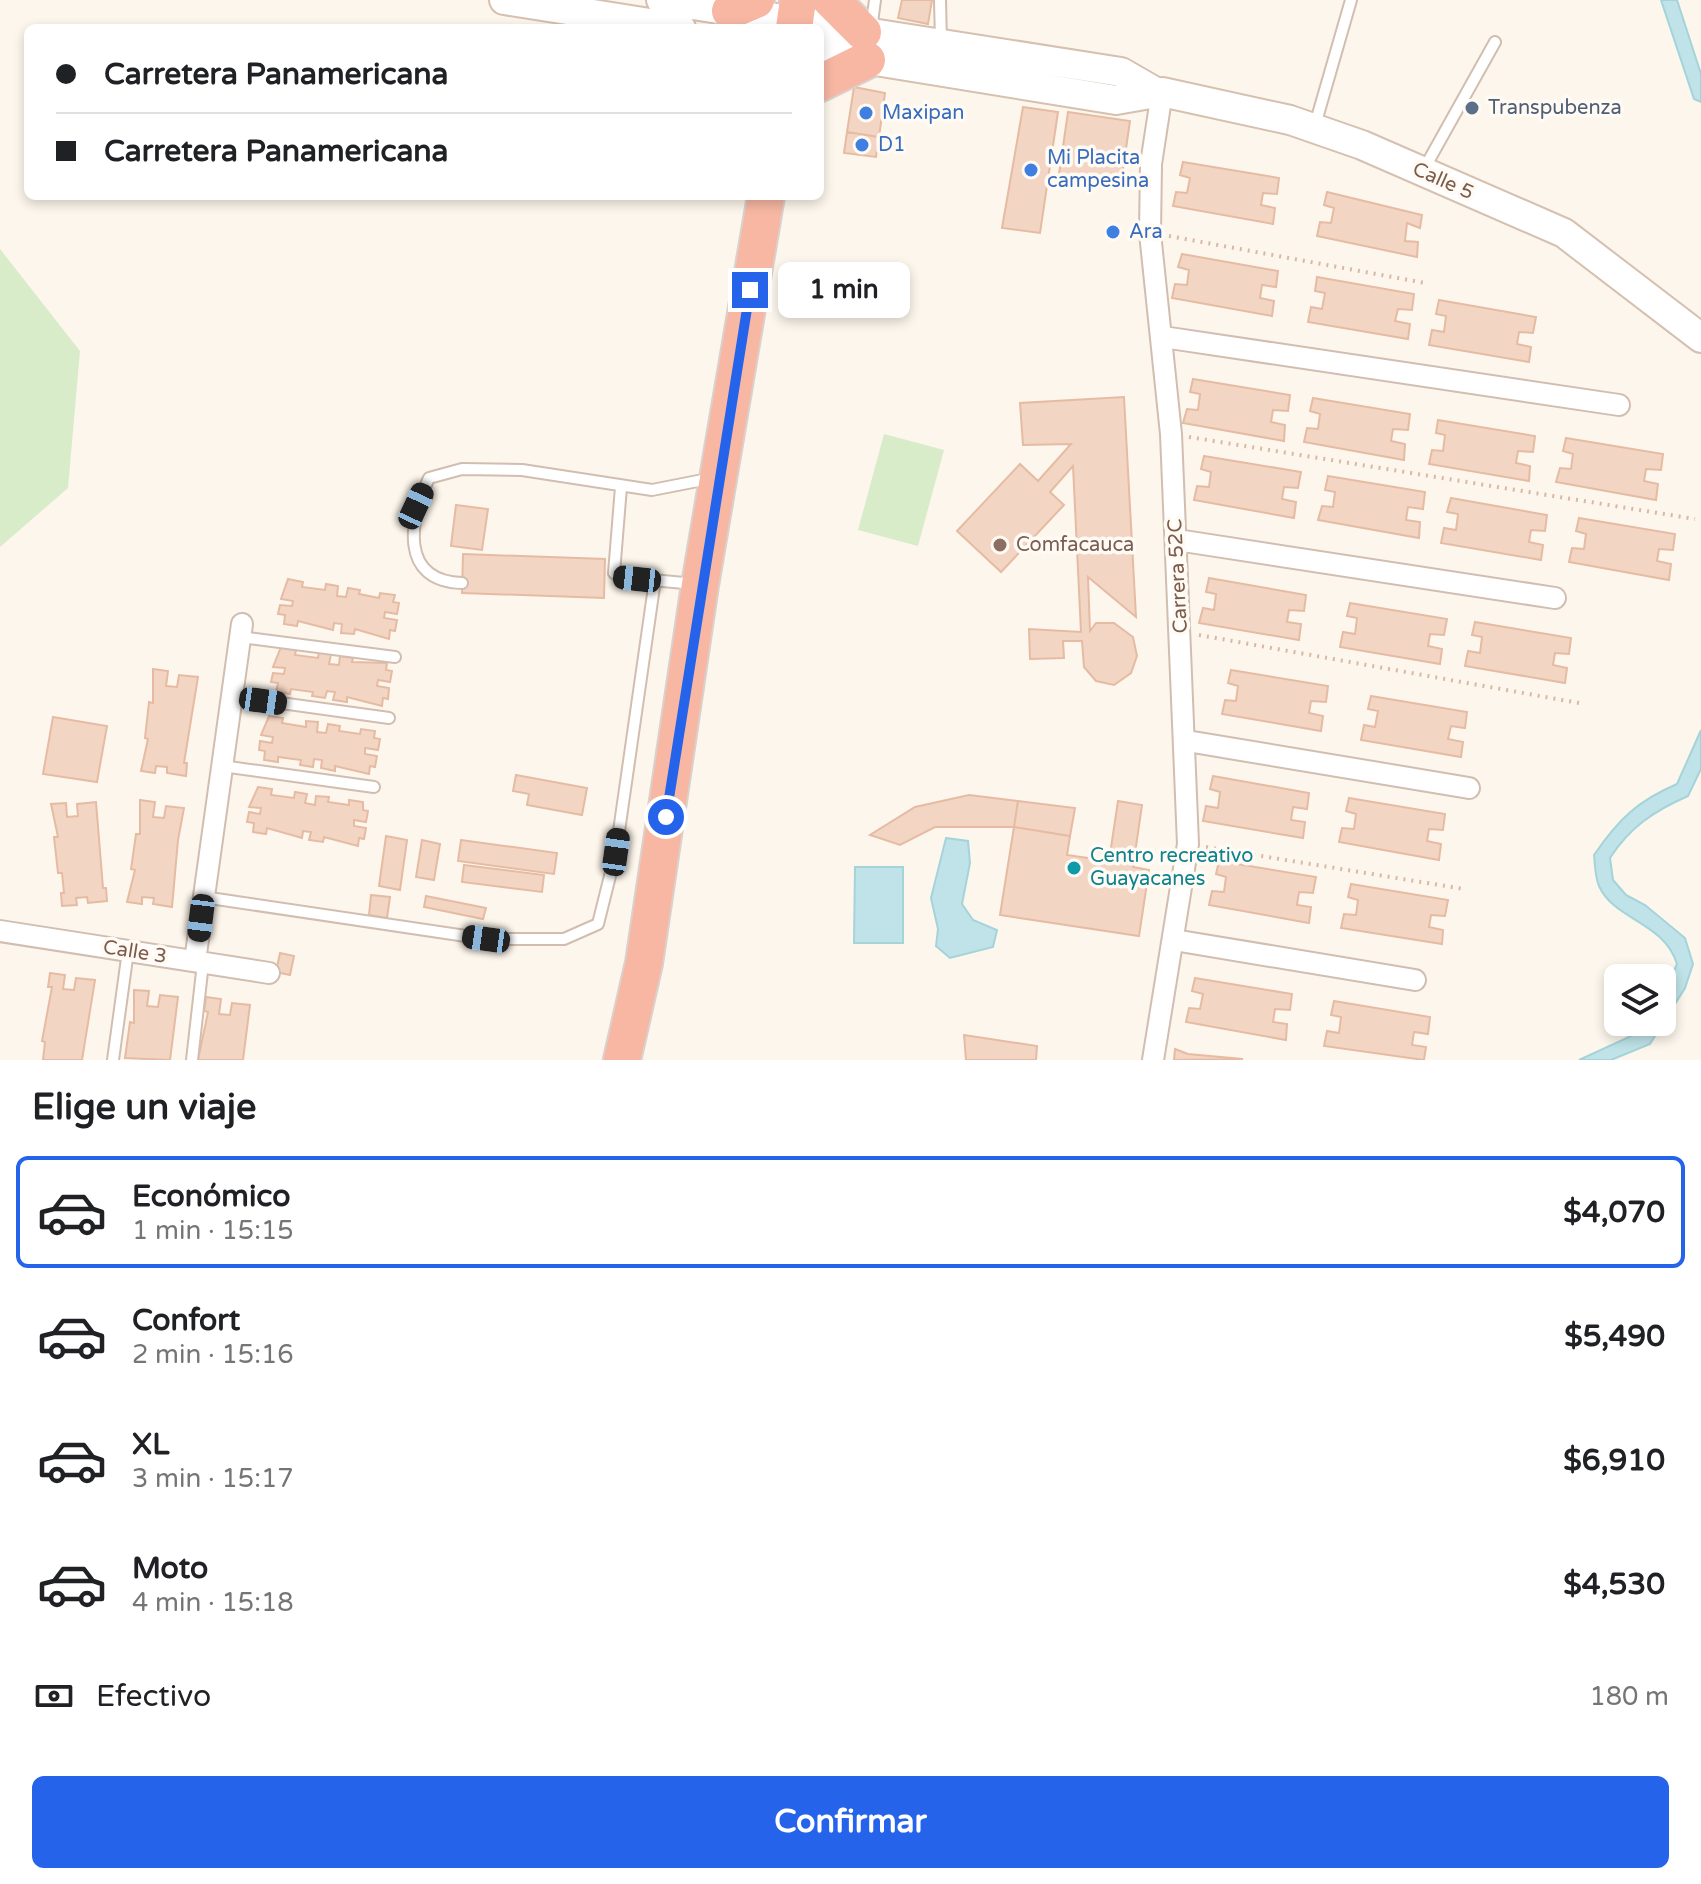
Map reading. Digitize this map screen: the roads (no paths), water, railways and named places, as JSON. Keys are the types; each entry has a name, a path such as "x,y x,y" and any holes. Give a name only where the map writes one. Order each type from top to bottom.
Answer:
{"highway":[{"path":"824,80 839,71 869,31 831,0"},
{"path":"622,1060 644,963 700,585 765,200"}],"main road":[{"path":"504,0 656,24"},
{"name":"Calle 5","path":"661,0 743,5 941,44 1121,72 1158,92 1314,128 1564,233 1701,338"},
{"name":"Calle 5","path":"824,50 869,31 1116,100 1158,92"}],"street":[{"name":"Carrera 52C","path":"1153,1060 1188,844 1187,741 1171,434 1150,233 1151,164 1158,92"},
{"path":"1163,337 1619,405"},
{"path":"1177,540 1555,598"},
{"path":"199,962 203,897 241,630"},
{"path":"1187,741 1469,788"},
{"name":"Calle 3","path":"0,931 269,973"},
{"path":"1174,940 1415,980"}],"lane":[{"path":"940,0 941,44"},
{"path":"1314,128 1351,0"},
{"path":"1423,172 1495,42"},
{"path":"462,583 433,578 419,562 412,535 416,506 429,478 462,469 522,470 652,490 718,477"},
{"path":"621,487 614,573 620,577 700,585"},
{"path":"203,897 486,939 564,939 598,924 616,852 655,580"},
{"path":"241,630 395,657"},
{"path":"231,696 389,718"},
{"path":"222,766 374,787"},
{"path":"113,1060 128,951"},
{"path":"192,1060 199,962"}],"water":[{"path":"1661,0 1677,0 1701,74 1701,102 1694,99"},
{"path":"1701,730 1701,769 1688,796 1644,821 1626,837 1610,858 1613,880 1626,895 1645,905 1685,938 1693,964 1685,988 1676,1002 1677,964 1671,950 1651,930 1606,897 1596,875 1594,855 1630,813 1651,797 1677,784"},
{"path":"946,838 968,841 970,863 962,904 973,920 997,930 993,947 950,958 936,946 938,929 931,898"},
{"path":"855,867 903,867 903,943 854,943"},
{"path":"1631,1036 1655,1036 1650,1044 1611,1060 1579,1060"}],"place":[{"name":"Transpubenza","path":"1472,108"},
{"name":"Maxipan","path":"866,113"},
{"name":"D1","path":"862,145"},
{"name":"Mi Placita campesina","path":"1031,170"},
{"name":"Ara","path":"1113,232"},
{"name":"Comfacauca","path":"1000,545"},
{"name":"Centro recreativo Guayacanes","path":"1074,868"}]}
